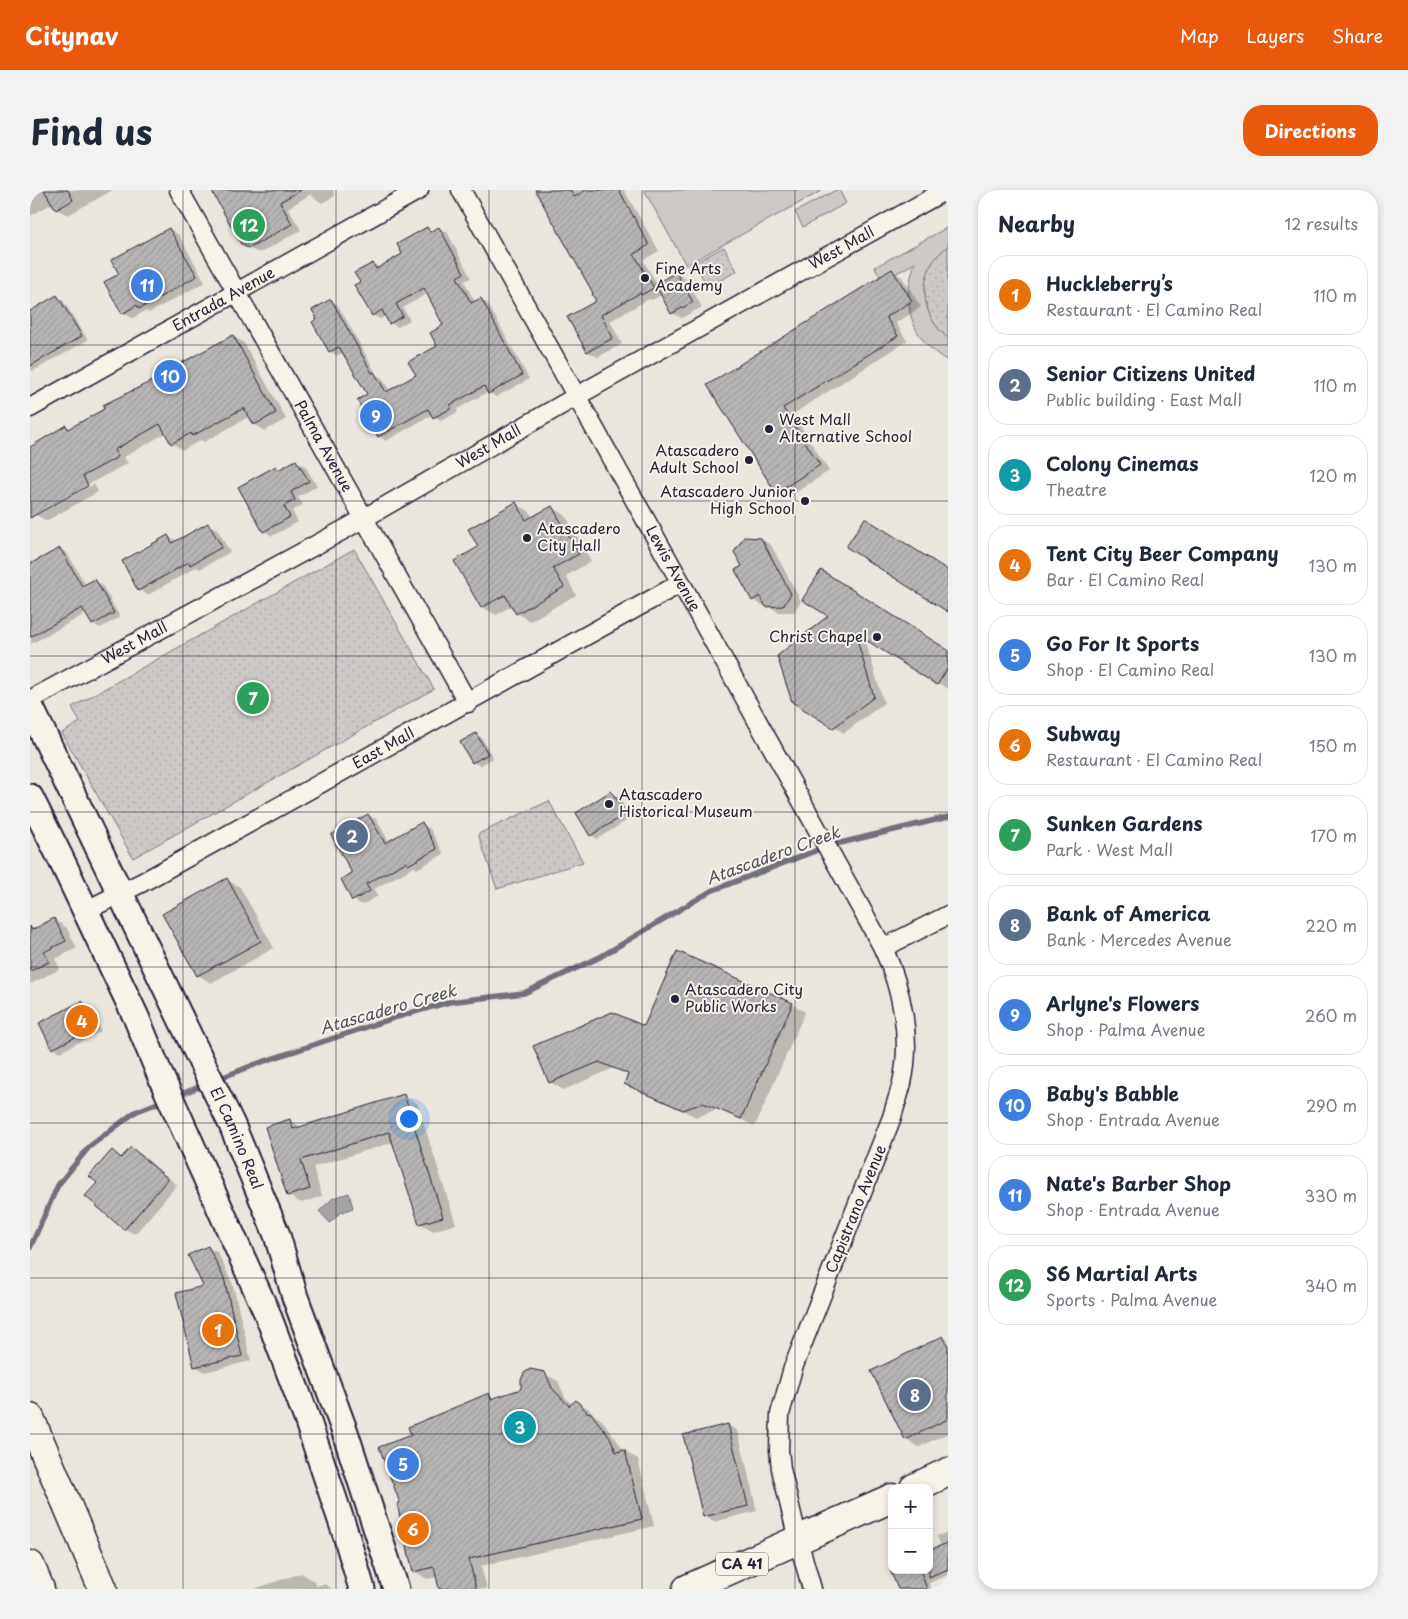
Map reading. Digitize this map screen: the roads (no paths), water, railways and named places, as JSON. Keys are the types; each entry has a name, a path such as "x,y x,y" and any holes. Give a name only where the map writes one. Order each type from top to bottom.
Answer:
{"main road":[{"name":"El Camino Real","path":"30,706 232,1125 277,1235 295,1297 336,1406 396,1589"},
{"path":"30,797 136,1017 268,1313 346,1535 362,1589"},
{"path":"30,1418 103,1589"},
{"path":"922,1484 948,1472"},
{"name":"CA 41","path":"687,1589 888,1500"},
{"path":"30,1565 40,1589"}],"street":[{"name":"Palma Avenue","path":"180,190 468,703"},
{"name":"Entrada Avenue","path":"30,408 419,190"},
{"name":"Lewis Avenue","path":"461,190 682,583 883,948"},
{"name":"West Mall","path":"30,700 263,575 577,396 946,190"},
{"name":"East Mall","path":"85,911 121,894 682,583"},
{"path":"883,948 948,915"},
{"name":"Capistrano Avenue","path":"812,1589 781,1469 779,1450 780,1423 784,1397 796,1360 892,1117 902,1083 906,1048 904,1012 896,978 883,948"}],"waterway":[{"name":"Atascadero Creek","path":"218,1079 256,1064 397,1017 449,1002 524,993 600,957 711,891 828,846 948,817"},
{"name":"Atascadero Creek","path":"176,1096 207,1084"},
{"name":"Atascadero Creek","path":"30,1248 58,1185 89,1147 135,1112 165,1100"}],"place":[{"name":"S6 Martial Arts","path":"249,225"},
{"name":"Fine Arts Academy","path":"645,278"},
{"name":"Nate's Barber Shop","path":"147,285"},
{"name":"Baby's Babble","path":"170,376"},
{"name":"Arlyne's Flowers","path":"376,416"},
{"name":"West Mall Alternative School","path":"769,429"},
{"name":"Atascadero Adult School","path":"749,460"},
{"name":"Atascadero Junior High School","path":"805,501"},
{"name":"Atascadero City Hall","path":"527,538"},
{"name":"Christ Chapel","path":"877,637"},
{"name":"Sunken Gardens","path":"253,698"},
{"name":"Atascadero Historical Museum","path":"609,804"},
{"name":"Senior Citizens United","path":"352,836"},
{"name":"Atascadero City Public Works","path":"675,999"},
{"name":"Tent City Beer Company","path":"82,1021"},
{"name":"Huckleberry’s","path":"218,1330"},
{"name":"Bank of America","path":"915,1395"},
{"name":"Colony Cinemas","path":"520,1427"},
{"name":"Go For It Sports","path":"403,1464"},
{"name":"Subway","path":"413,1529"}]}
